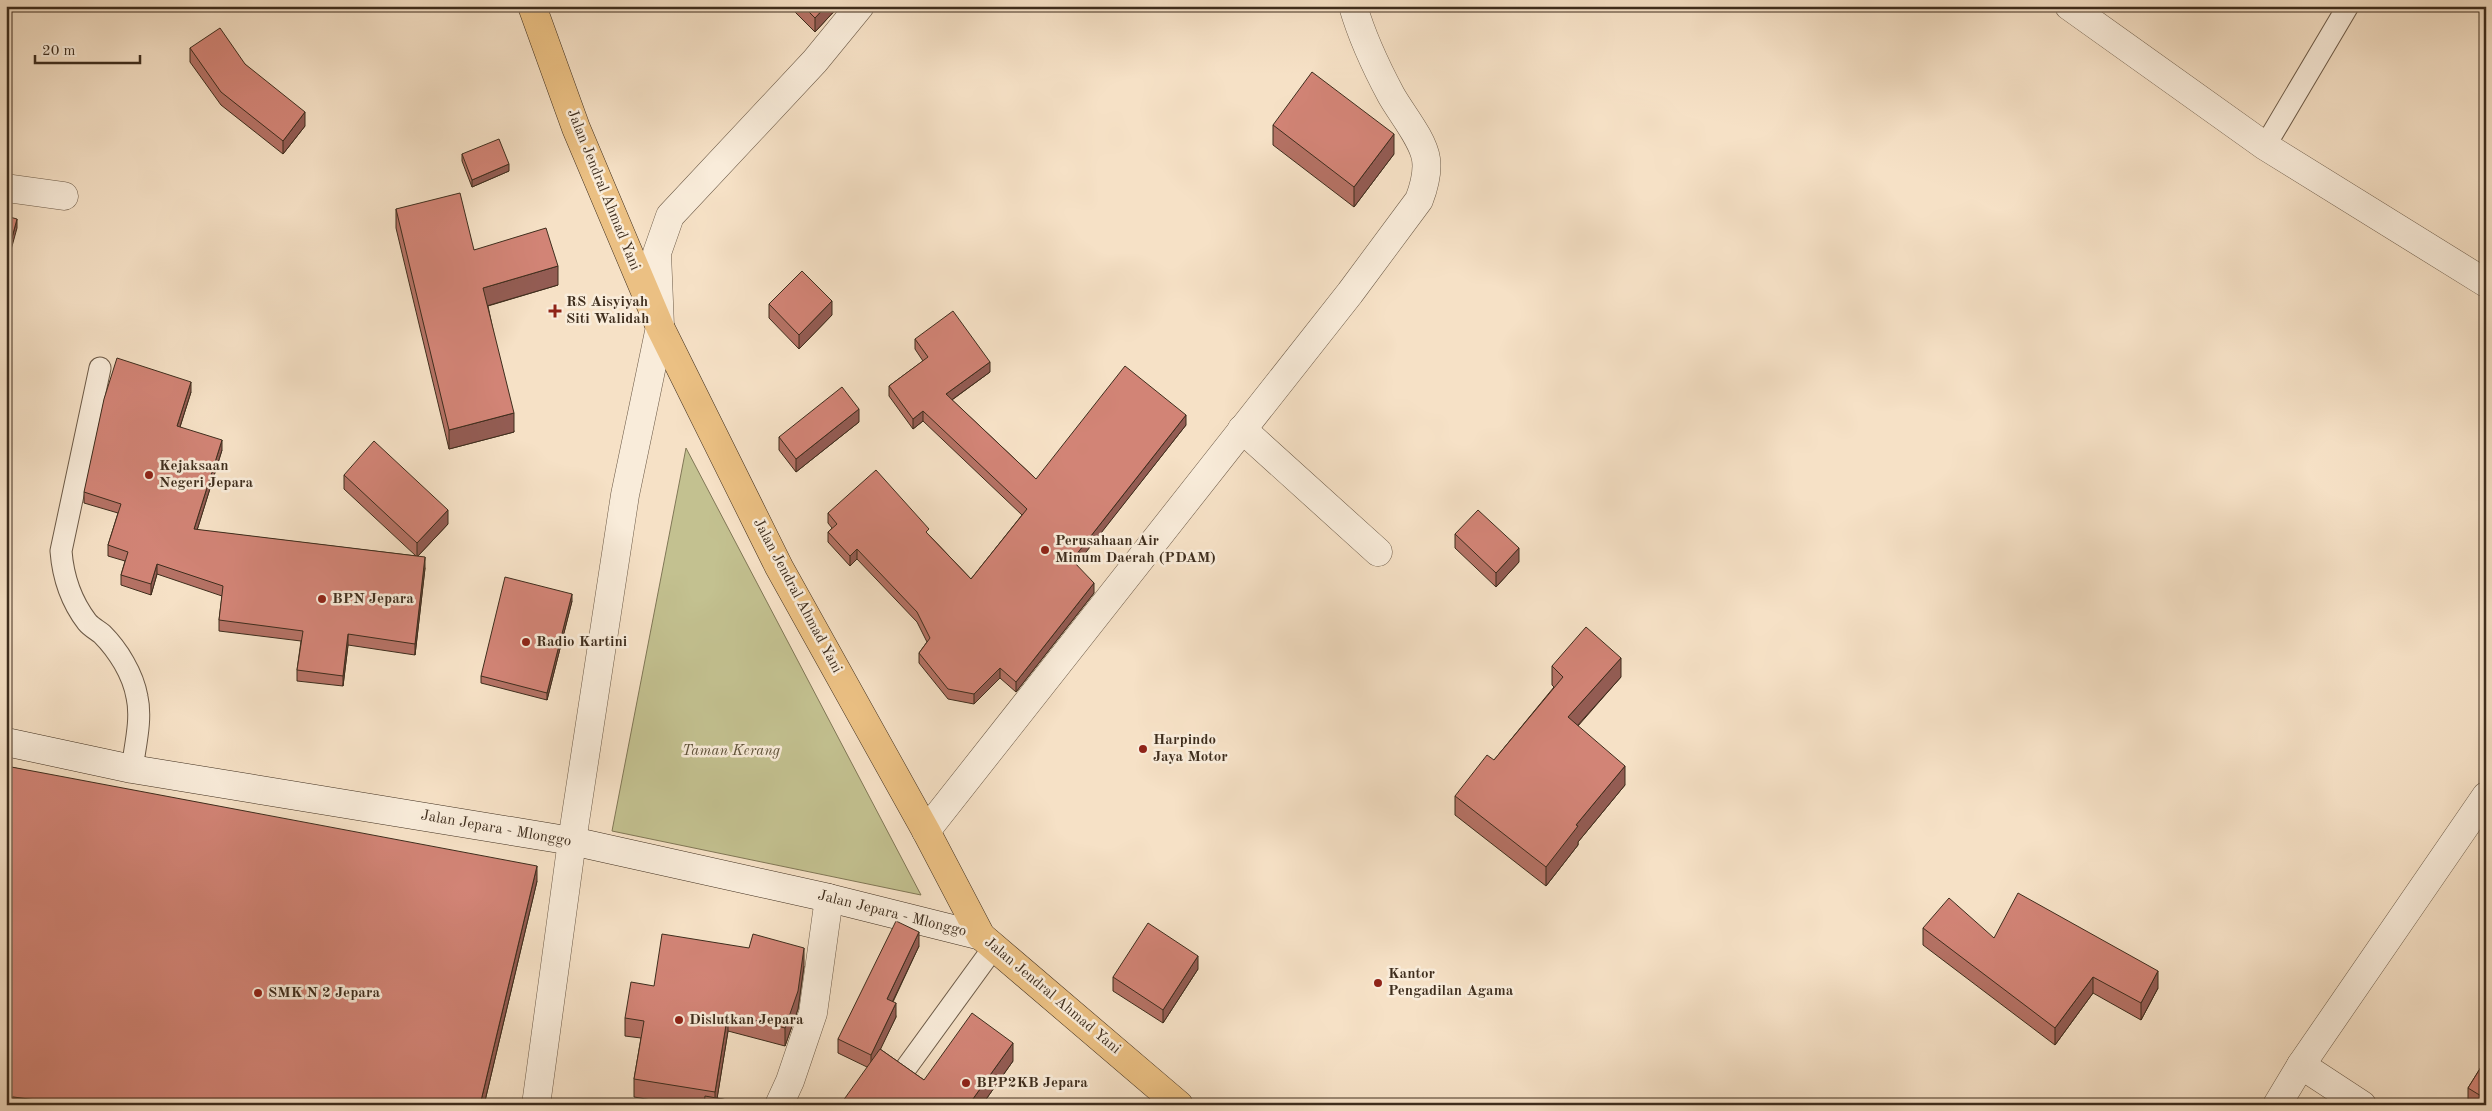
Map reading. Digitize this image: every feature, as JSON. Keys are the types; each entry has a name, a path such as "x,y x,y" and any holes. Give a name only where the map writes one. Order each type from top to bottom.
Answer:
{"highway":[{"name":"Jalan Jendral Ahmad Yani","path":"532,6 576,128 660,327 779,568 988,942 1179,1105"}],"street":[{"path":"536,1105 572,841 625,495 660,327 657,252 670,216 809,68 860,6"},
{"path":"926,831 1350,293 1419,200 1425,184 1426,159 1423,149 1391,94 1360,28 1353,6"},
{"path":"2069,6 2265,146 2486,283"},
{"path":"6,188 64,196"},
{"path":"1242,430 1378,552"},
{"name":"Jalan Jepara - Mlonggo","path":"6,742 132,769 572,841 830,898 988,942"},
{"path":"2277,1105 2301,1065 2486,796"},
{"path":"779,1105 790,1081 813,1013 830,898"},
{"path":"2301,1065 2362,1105"}],"lane":[{"path":"2265,146 2348,6"},
{"path":"100,368 61,552 62,566 72,598 88,623 102,635 122,661 135,686 138,698 138,720 132,769"},
{"path":"906,1068 988,942"}],"green space":[{"name":"Taman Kerang","path":"686,448 921,895 612,831"}],"building":[{"path":"803,6 826,6 815,18"},
{"path":"220,28 245,64 305,112 283,141 221,92 190,48"},
{"path":"1312,72 1394,134 1354,187 1273,125"},
{"path":"499,139 509,164 472,180 462,154"},
{"path":"460,193 474,250 546,228 558,266 483,288 514,413 449,430 396,209"},
{"path":"6,216 17,219 6,260"},
{"path":"802,271 832,301 799,335 769,304"},
{"path":"953,311 990,362 946,394 1036,479 1125,366 1186,415 1072,560 1094,583 1016,682 1000,668 974,694 948,689 919,653 930,638 917,612 857,549 850,556 828,532 837,524 828,513 876,470 929,529 926,532 971,579 1027,509 923,411 913,419 889,386 928,357 915,339"},
{"path":"117,358 191,382 177,426 222,440 194,529 425,557 415,644 348,634 343,676 297,670 303,631 219,620 223,586 157,564 151,584 121,575 128,552 108,545 121,504 84,492 104,399"},
{"path":"842,387 859,409 796,459 779,437"},
{"path":"374,441 448,510 417,543 344,475"},
{"path":"1478,510 1519,548 1496,573 1455,534"},
{"name":"Radio Kartini","path":"505,577 572,594 547,693 481,676"},
{"path":"1586,627 1621,658 1568,717 1625,766 1576,825 1578,826 1546,867 1455,796 1487,755 1494,760 1563,677 1552,666"},
{"name":"SMK N 2 Jepara","path":"6,766 537,866 480,1105 74,1105 6,1096"},
{"path":"2018,893 2158,971 2141,1003 2093,977 2055,1028 1923,928 1949,898 1994,938"},
{"path":"896,921 919,932 887,999 896,1003 871,1055 838,1039"},
{"path":"1148,923 1198,956 1163,1010 1113,977"},
{"path":"662,934 749,948 753,934 804,948 798,991 785,1028 728,1013 715,1092 634,1079 644,1021 625,1018 631,982 654,986"},
{"path":"972,1013 1013,1043 970,1103 973,1105 840,1105 880,1049 924,1080"},
{"path":"2486,1059 2486,1099 2468,1088"},
{"path":"705,1096 755,1105 704,1105"}],"place":[{"name":"RS Aisyiyah Siti Walidah","path":"555,311"},
{"name":"Kejaksaan Negeri Jepara","path":"149,475"},
{"name":"Perusahaan Air Minum Daerah (PDAM)","path":"1045,550"},
{"name":"BPN Jepara","path":"322,599"},
{"name":"Radio Kartini","path":"526,642"},
{"name":"Harpindo Jaya Motor","path":"1143,749"},
{"name":"Kantor Pengadilan Agama","path":"1378,983"},
{"name":"SMK N 2 Jepara","path":"258,993"},
{"name":"Dislutkan Jepara","path":"679,1020"},
{"name":"BPP2KB Jepara","path":"966,1083"}]}
